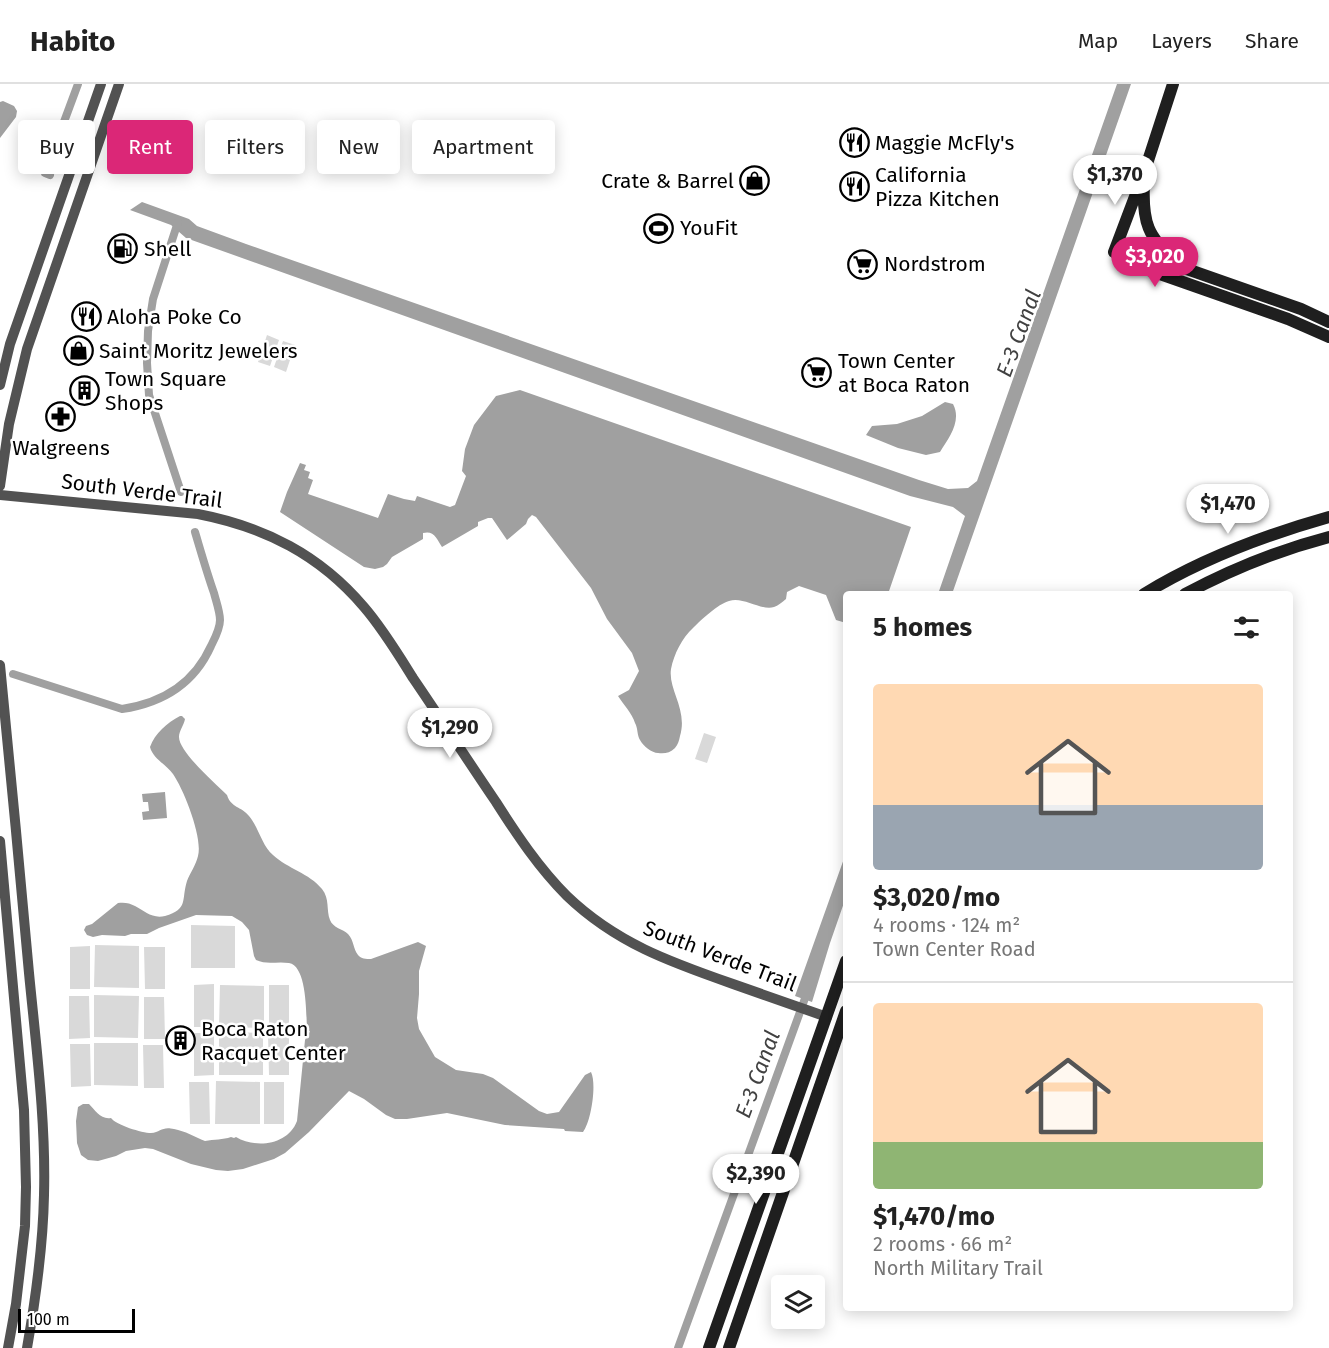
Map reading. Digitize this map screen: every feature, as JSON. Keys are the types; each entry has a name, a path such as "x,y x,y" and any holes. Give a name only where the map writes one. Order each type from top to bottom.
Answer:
{"main road":[{"path":"1114,252 1145,170 1173,84"},
{"path":"1145,170 1144,213 1148,228 1160,248 1178,266"},
{"path":"1114,252 1147,255 1300,309 1329,322"},
{"path":"1114,252 1143,267 1288,319 1329,337"},
{"path":"1150,591 1229,551 1329,517"},
{"path":"1191,591 1265,558 1329,537"},
{"path":"709,1348 768,1185 822,1015 843,968"},
{"path":"729,1348 843,1020"},
{"path":"768,1185 770,1200 776,1210"}],"street":[{"path":"88,120 101,84"},
{"path":"95,152 118,84"},
{"path":"0,385 18,319 69,174"},
{"path":"0,486 17,386 35,324 88,174"},
{"path":"18,319 35,324"},
{"name":"South Verde Trail","path":"0,495 220,518 262,531 304,554 334,576 365,608 526,849 568,897 606,927 647,952 822,1015"},
{"path":"0,665 25,919 44,1155 43,1232 27,1348"},
{"path":"0,841 23,1098 26,1158 26,1207 21,1265 8,1348"}],"shaded area":[{"path":"1117,84 1131,84 953,591 939,591 965,516 953,507 910,496 186,238 171,225 130,210 142,202 189,219 197,226 246,244 919,480 948,489 968,488 977,481"},
{"path":"0,102 14,106 17,111 16,117 0,138"},
{"path":"267,335 279,340 270,366 258,362"},
{"path":"283,341 295,345 286,372 274,367"},
{"path":"520,390 911,527 889,591 843,591 843,622 836,620 826,595 799,586 787,592 786,599 774,607 763,607 734,600 715,609 689,632 676,652 671,677 680,708 682,726 675,748 669,752 656,753 641,742 634,719 618,696 629,690 639,671 632,653 607,619 591,588 536,517 532,515 526,524 507,540 492,518 478,522 478,526 442,547 433,534 423,533 423,539 392,557 383,567 375,569 364,567 280,512 300,463 306,465 304,470 310,472 308,478 313,480 308,494 378,518 388,494 415,501 417,496 450,507 455,505 466,476 462,471 465,449 474,425 496,396"},
{"path":"945,402 953,404 956,417 953,429 940,452 926,455 898,448 866,435 872,426 897,424 922,416"},
{"path":"180,716 185,719 179,737 185,751 231,802 249,816 269,851 322,889 326,897 331,923 348,934 359,956 371,959 418,942 426,946 419,971 417,1018 419,1029 435,1057 456,1070 493,1078 539,1111 547,1114 559,1112 585,1075 591,1072 593,1078 592,1103 583,1132 505,1125 447,1113 395,1119 349,1091 285,1153 243,1169 216,1170 145,1148 126,1151 98,1161 88,1160 81,1155 77,1143 76,1121 78,1107 83,1104 89,1104 104,1118 111,1118 136,1130 151,1133 170,1128 205,1141 236,1137 262,1144 279,1140 293,1129 297,1121 305,1040 310,1032 307,1028 302,981 295,966 289,963 256,960 249,930 232,916 196,915 147,934 93,937 87,935 84,930 86,926 92,924 118,903 131,904 160,917 178,910 183,903 187,881 198,856 198,838 192,814 177,781 170,770 154,755 150,747 162,729"},
{"path":"704,733 716,737 707,763 695,759"},
{"path":"165,792 167,818 143,820 142,812 149,811 148,802 143,802 142,794"},
{"path":"843,861 843,906 812,1002 795,996"},
{"path":"191,925 235,926 235,968 191,968"},
{"path":"95,945 139,946 139,988 94,987"},
{"path":"90,946 90,989 70,989 70,947"},
{"path":"144,947 165,947 165,989 145,989"},
{"path":"214,984 214,1027 194,1027 194,985"},
{"path":"220,985 264,986 264,1028 219,1027"},
{"path":"269,985 289,985 289,1028 269,1028"},
{"path":"94,995 139,996 138,1038 94,1037"},
{"path":"69,996 89,996 90,1038 69,1039"},
{"path":"144,997 164,997 165,1039 144,1039"},
{"path":"219,1032 263,1033 263,1075 219,1075"},
{"path":"194,1033 214,1033 214,1075 194,1076"},
{"path":"268,1033 289,1033 289,1075 269,1075"},
{"path":"94,1043 138,1043 138,1086 94,1085"},
{"path":"70,1044 90,1044 91,1086 71,1087"},
{"path":"143,1045 163,1045 164,1088 144,1088"},
{"path":"216,1081 260,1082 260,1124 215,1124"},
{"path":"189,1082 209,1082 210,1124 190,1124"},
{"path":"264,1082 284,1082 284,1124 264,1124"}],"waterway":[{"path":"50,175 45,173 78,84"},
{"path":"178,222 153,299 148,331 147,363 149,395 181,492"},
{"path":"13,674 122,709 150,702 175,690 196,671 216,637 220,623 218,606 195,532"},
{"name":"E-3 Canal","path":"678,1348 808,990"}],"place":[{"name":"Maggie McFly's","path":"854,143"},
{"name":"Crate & Barrel","path":"755,181"},
{"name":"California Pizza Kitchen","path":"854,187"},
{"name":"YouFit","path":"659,228"},
{"name":"Shell","path":"123,249"},
{"name":"Nordstrom","path":"863,264"},
{"name":"Aloha Poke Co","path":"86,317"},
{"name":"Saint Moritz Jewelers","path":"78,351"},
{"name":"Town Center at Boca Raton","path":"817,373"},
{"name":"Town Square Shops","path":"84,391"},
{"name":"Walgreens","path":"61,417"},
{"name":"Boca Raton Racquet Center","path":"180,1041"}]}
